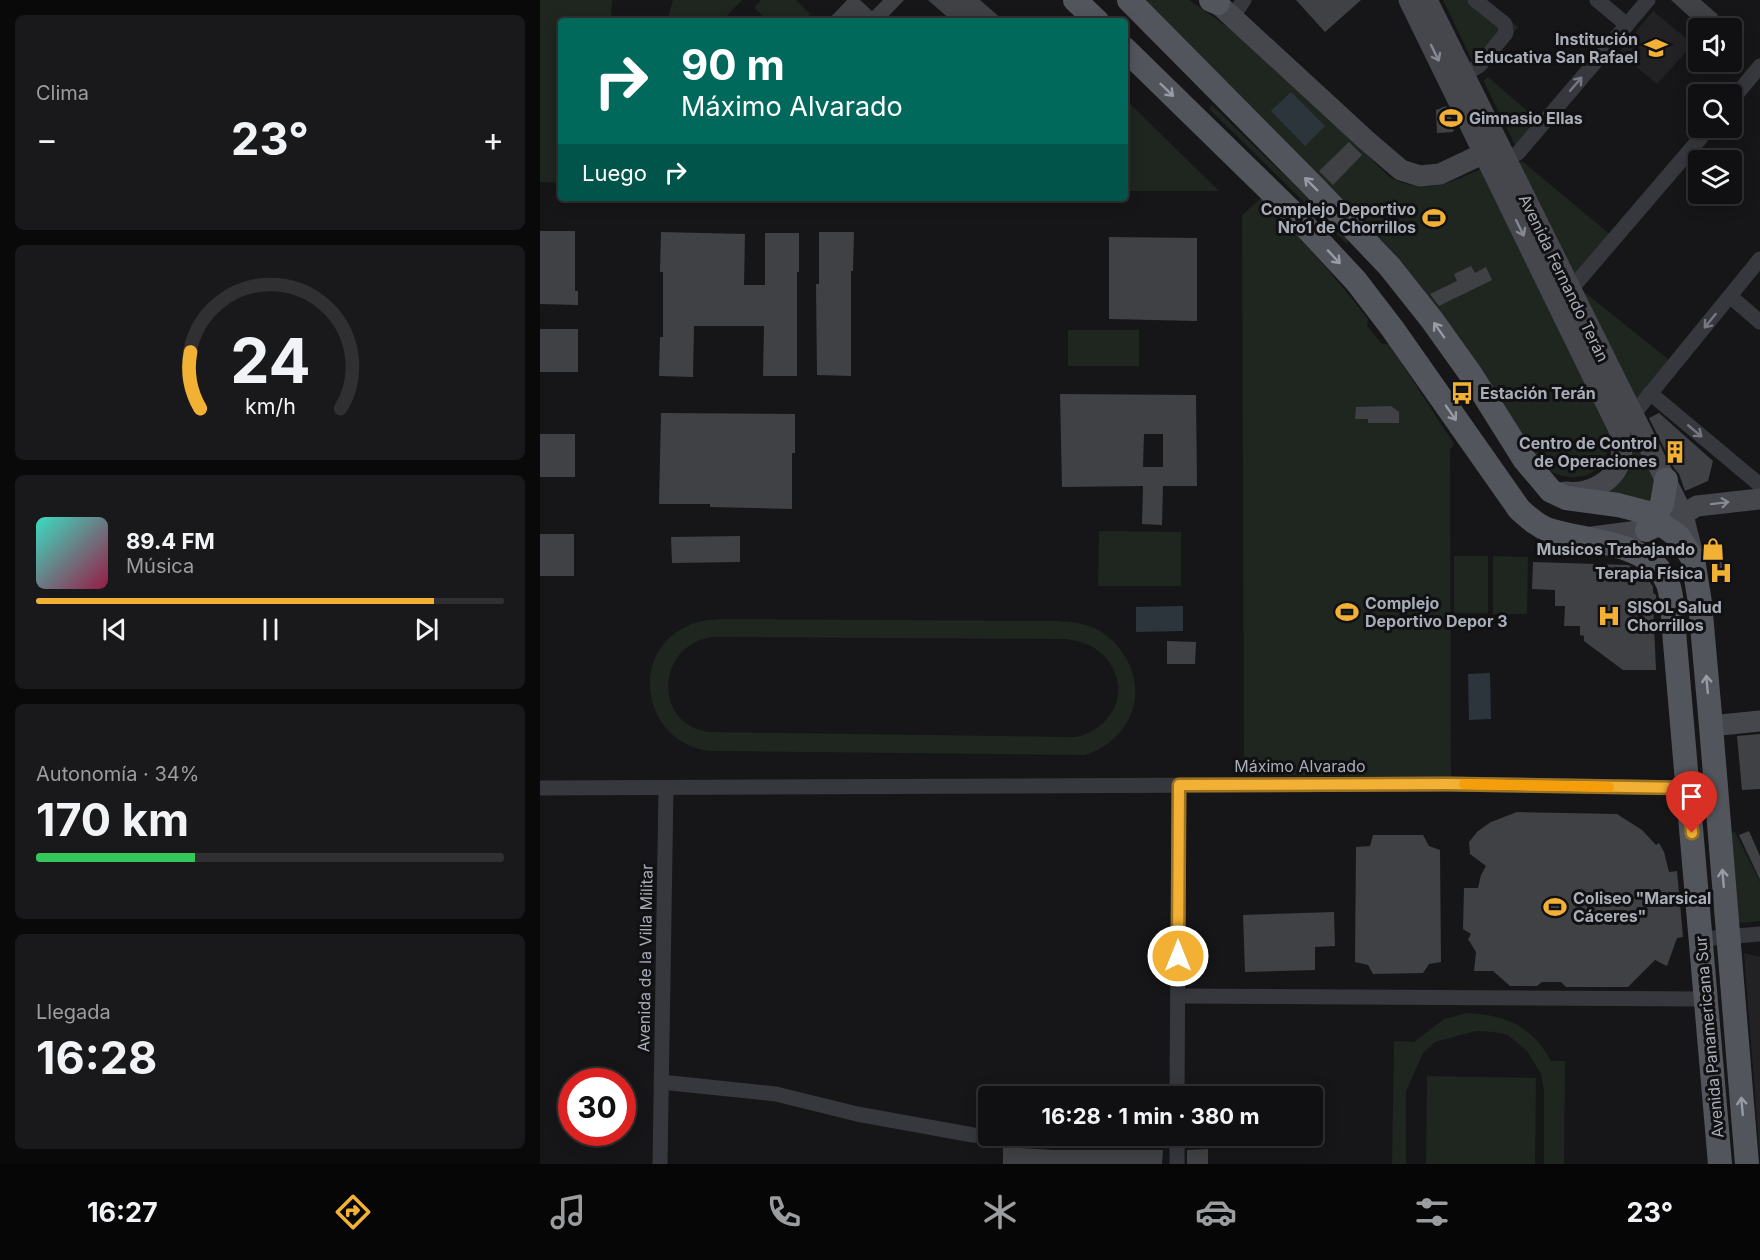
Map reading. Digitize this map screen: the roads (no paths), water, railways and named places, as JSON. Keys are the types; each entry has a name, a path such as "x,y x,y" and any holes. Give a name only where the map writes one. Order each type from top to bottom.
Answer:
{"main road":[{"path":"1075,0 1094,18"},
{"path":"1129,0 1390,267 1472,376 1524,459 1551,491 1566,498 1618,505 1645,512 1662,522"},
{"name":"Avenida Fernando Terán","path":"1409,0 1494,157 1624,419 1666,480"},
{"name":"Avenida Fernando Terán","path":"1427,0 1463,76 1494,157"},
{"path":"1223,3 1366,140 1401,170 1420,176 1440,174 1494,157"},
{"name":"Avenida Panamericana Sur","path":"1128,52 1289,209 1356,281 1392,328 1519,509 1538,525 1635,552 1656,567 1668,585 1674,631 1720,1164"},
{"name":"Avenida Fernando Terán","path":"1543,483 1562,491 1578,493 1592,489 1606,481 1616,470 1621,457 1624,419"},
{"path":"1662,522 1666,480"},
{"path":"1579,538 1662,522 1697,506 1760,499"},
{"name":"Avenida Panamericana Sur","path":"1662,522 1679,537 1693,559 1700,603 1747,1164"},
{"path":"1711,726 1760,721"}],"street":[{"path":"1463,76 1480,65 1506,33 1505,24 1475,0"},
{"path":"1598,0 1627,25"},
{"path":"1494,157 1518,153 1648,0"},
{"path":"1742,88 1760,66"},
{"path":"1564,296 1699,138"},
{"path":"1624,419 1650,393 1760,259"},
{"path":"1730,296 1760,322"},
{"path":"1650,393 1760,485"},
{"name":"Máximo Alvarado","path":"540,788 1448,784 1688,788"},
{"path":"1178,1086 1179,785"},
{"name":"Avenida de la Villa Militar","path":"660,1164 666,789"},
{"path":"1701,939 1760,934"},
{"path":"1178,996 1706,999"},
{"path":"661,1082 776,1094 857,1114 978,1135"},
{"path":"1177,1146 1177,1164"}],"place":[{"name":"Institución Educativa San Rafael","path":"1656,48"},
{"name":"Gimnasio Ellas","path":"1451,118"},
{"name":"Complejo Deportivo Nro1 de Chorrillos","path":"1434,218"},
{"name":"Estación Terán","path":"1462,393"},
{"name":"Centro de Control de Operaciones","path":"1675,452"},
{"name":"Musicos Trabajando","path":"1713,549"},
{"name":"Terapia Física","path":"1721,573"},
{"name":"Complejo Deportivo Depor 3","path":"1347,612"},
{"name":"SISOL Salud Chorrillos","path":"1609,616"},
{"name":"Coliseo \"Marsical Cáceres\"","path":"1555,907"}]}
